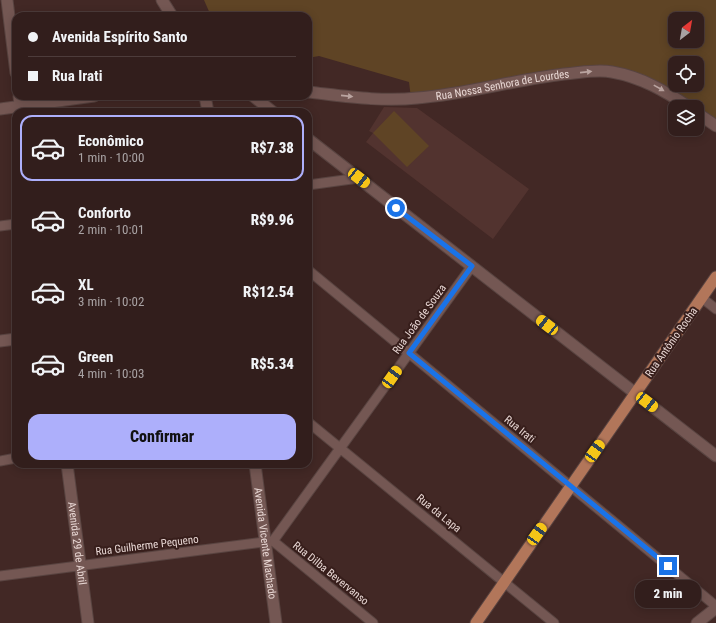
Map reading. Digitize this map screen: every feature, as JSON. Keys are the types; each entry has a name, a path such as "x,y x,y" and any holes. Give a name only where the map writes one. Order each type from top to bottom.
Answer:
{"main road":[{"path":"6,0 12,44"},
{"path":"162,0 170,12"},
{"name":"Rua Nossa Senhora de Lourdes","path":"312,92 372,99 403,100 443,95 546,76 587,72 611,72 626,75 653,85 678,100"},
{"path":"0,109 61,100"},
{"path":"258,100 268,108"},
{"path":"704,118 716,126"},
{"path":"312,142 716,456"},
{"name":"Rua Antônio Rocha","path":"476,623 716,277"},
{"path":"0,341 12,340"},
{"name":"Avenida 29 de Abril","path":"68,468 88,623"},
{"name":"Avenida Vicente Machado","path":"256,468 269,542 276,623"},
{"path":"697,623 716,607"}],"street":[{"path":"312,184 359,178"},
{"path":"0,226 12,224"},
{"name":"Rua João de Souza","path":"269,542 340,448 472,266"},
{"name":"Rua Irati","path":"312,273 716,607"},
{"path":"702,298 716,309"},
{"name":"Rua da Lapa","path":"312,425 554,623"},
{"path":"0,460 12,458"},
{"name":"Rua Guilherme Pequeno","path":"0,576 269,542"},
{"name":"Rua Dilba Bevervanso","path":"269,542 373,623"}],"shaded area":[{"path":"204,0 716,0 716,121 704,113 704,100 686,100 679,96 600,69 411,98 409,82 319,56 312,57 312,12 209,12"},
{"path":"384,107 417,108 529,189 493,239 366,142 373,133 369,131"},
{"path":"394,111 429,146 407,167 373,133"}],"route":[{"path":"396,208 472,266 409,353 668,566"}]}
